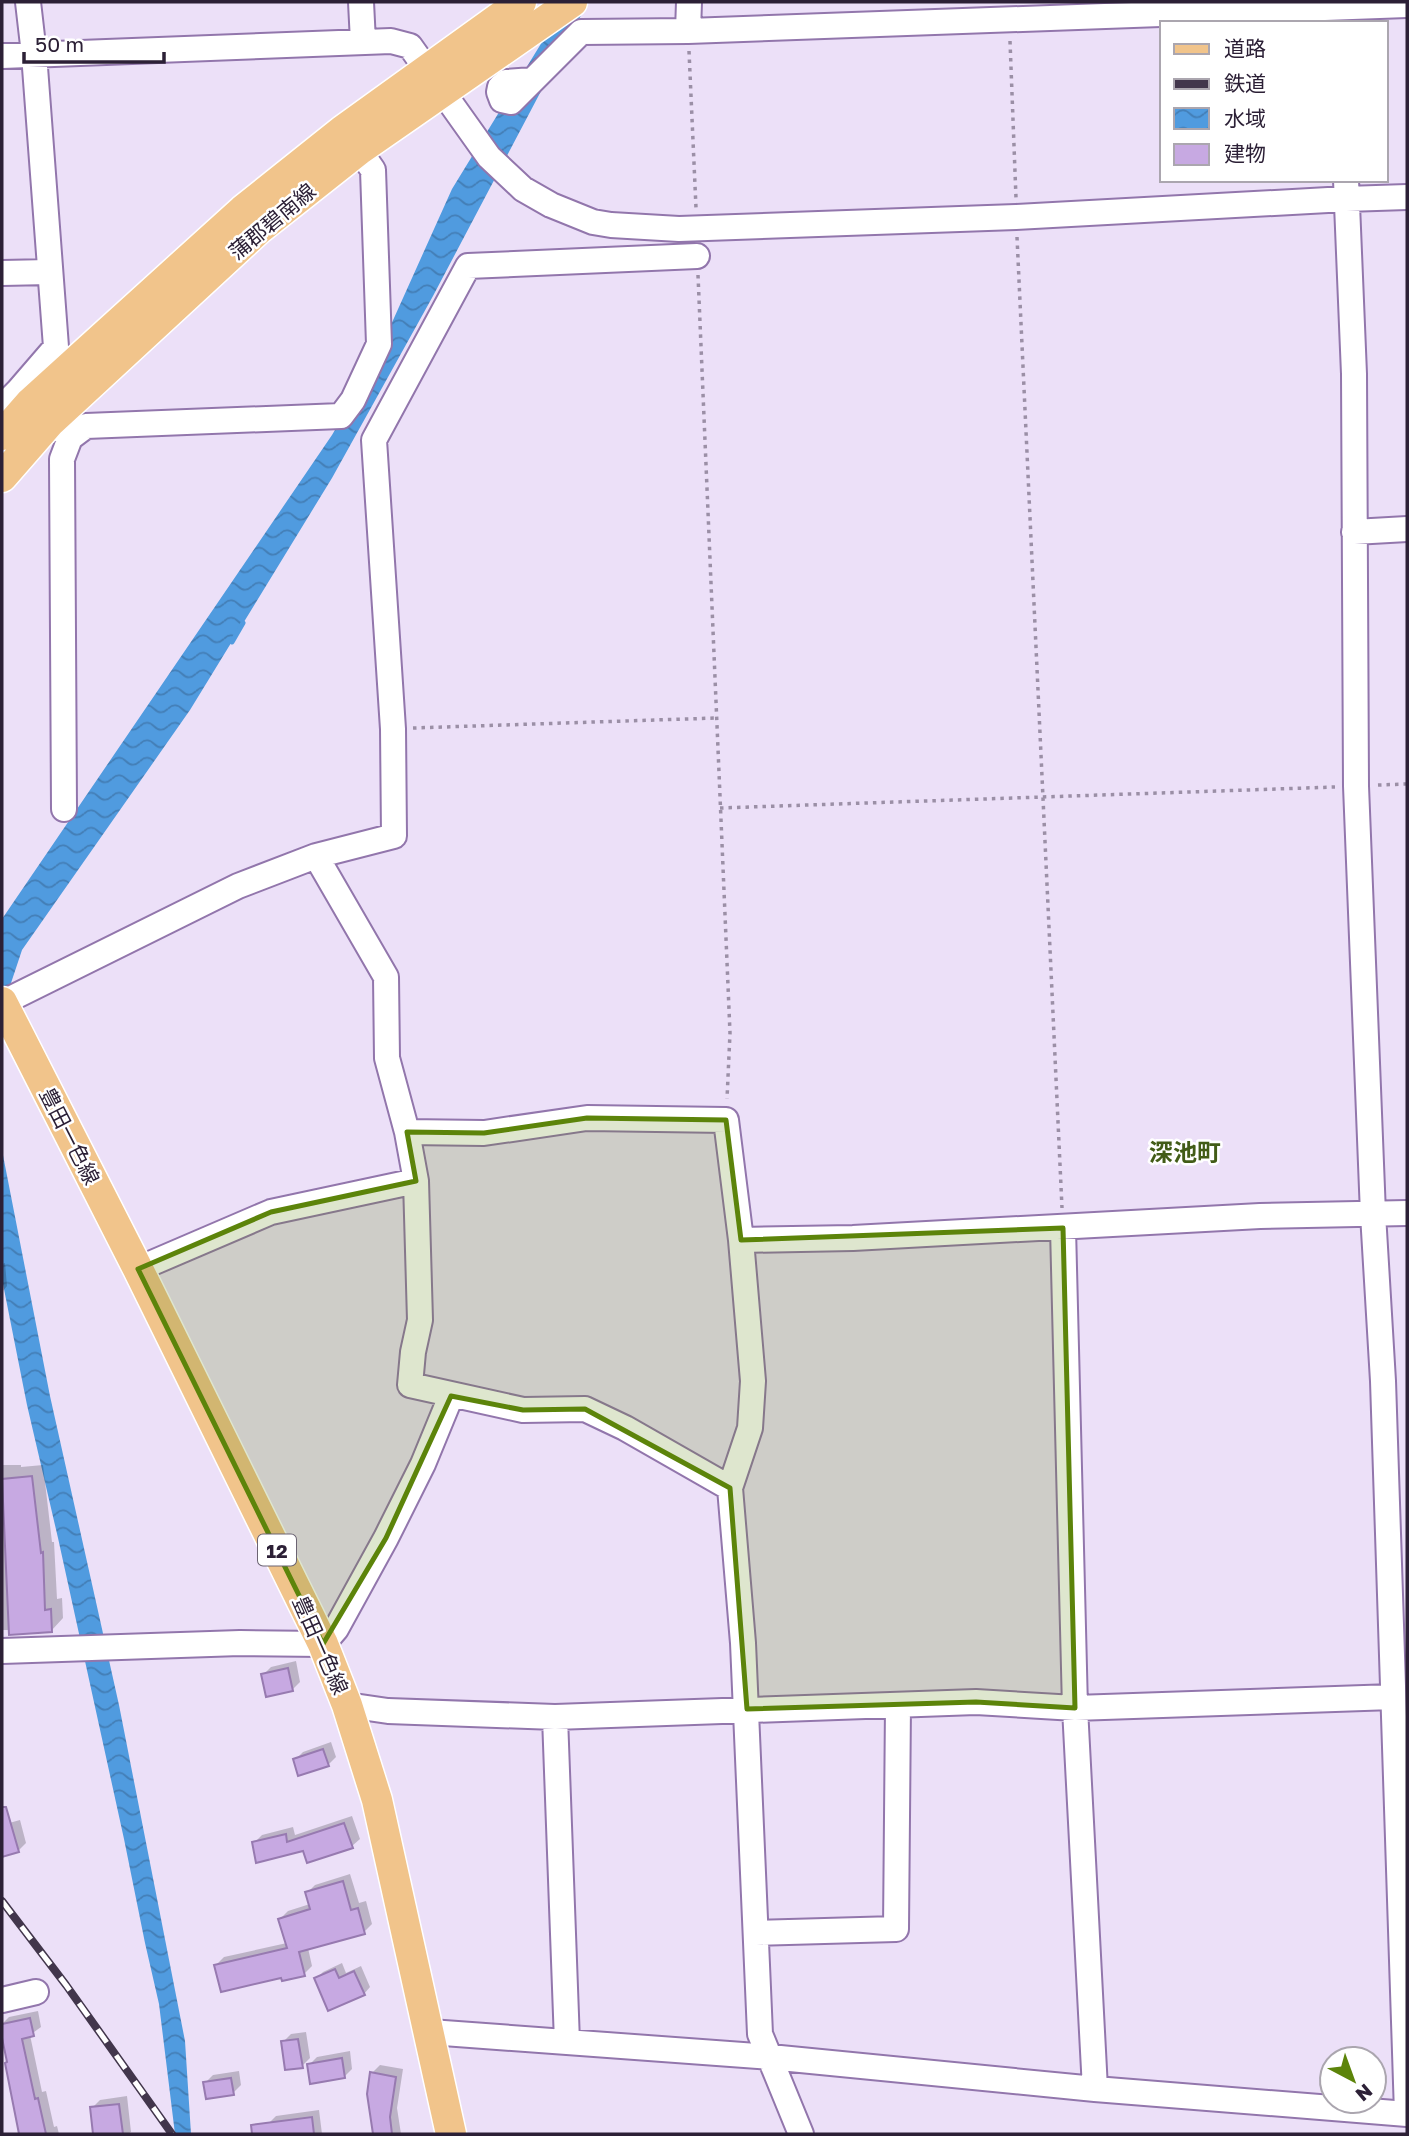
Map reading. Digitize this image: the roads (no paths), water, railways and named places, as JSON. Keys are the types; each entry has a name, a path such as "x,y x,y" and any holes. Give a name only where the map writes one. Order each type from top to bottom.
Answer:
{"main road":[{"name":"蒲郡碧南線","path":"2,435 359,150 520,2"},
{"name":"蒲郡碧南線","path":"2,477 34,412 243,210 342,131 572,2"},
{"name":"豊田一色線","path":"2,1003 138,1269 323,1644 347,1705 377,1800 451,2134"}],"street":[{"path":"28,2 56,347 34,412 62,459 64,809"},
{"path":"361,2 363,42"},
{"path":"688,31 689,2"},
{"path":"533,80 581,32 688,31 1009,11 1337,11 1407,5"},
{"path":"2,56 391,41 410,47 489,157 523,189 551,205 593,222 611,225 679,229 1016,217 1346,190 1407,197"},
{"path":"34,412 86,426 341,416 352,400 379,344 373,170 359,150"},
{"path":"430,2032 770,2057 1095,2089 1407,2113 1383,1381 1373,1214 1356,786 1354,374 1346,190"},
{"path":"2,1003 238,886 316,856 394,836 393,729 373,440 468,266 698,256"},
{"path":"2,273 49,272"},
{"path":"1354,532 1407,528"},
{"path":"316,856 386,977 387,1058 407,1132 416,1181 420,1320 410,1385 523,1410 585,1409 625,1428 730,1488"},
{"path":"407,1132 484,1133 587,1118 726,1120 741,1240 753,1381 750,1428 730,1488 747,1709 760,2034 801,2134"},
{"path":"138,1269 271,1212 416,1181"},
{"path":"741,1240 853,1238 1260,1216 1407,1213"},
{"path":"1063,1228 1075,1708 1095,2089"},
{"path":"2,1651 240,1643 323,1644 336,1629 386,1538 423,1464 452,1396"},
{"path":"347,1705 388,1711 555,1717 976,1702 1075,1708 1392,1697"},
{"path":"756,1933 896,1929 898,1704"},
{"path":"555,1717 567,2042"},
{"path":"2,2000 36,1992"}],"water":[{"path":"564,2 588,2 433,296 332,478 190,710 22,950 2,1010 2,919 332,435 372,367 452,189"},
{"path":"2,1150 50,1396 119,1705 185,2041 191,2134 175,2134 159,2004 27,1405 2,1279"}],"waterway":[{"path":"232,642 243,623"}],"railway":[{"path":"2,1901 66,1985 172,2134"}],"district":[{"name":"深池町","path":"1185,1151"}]}
